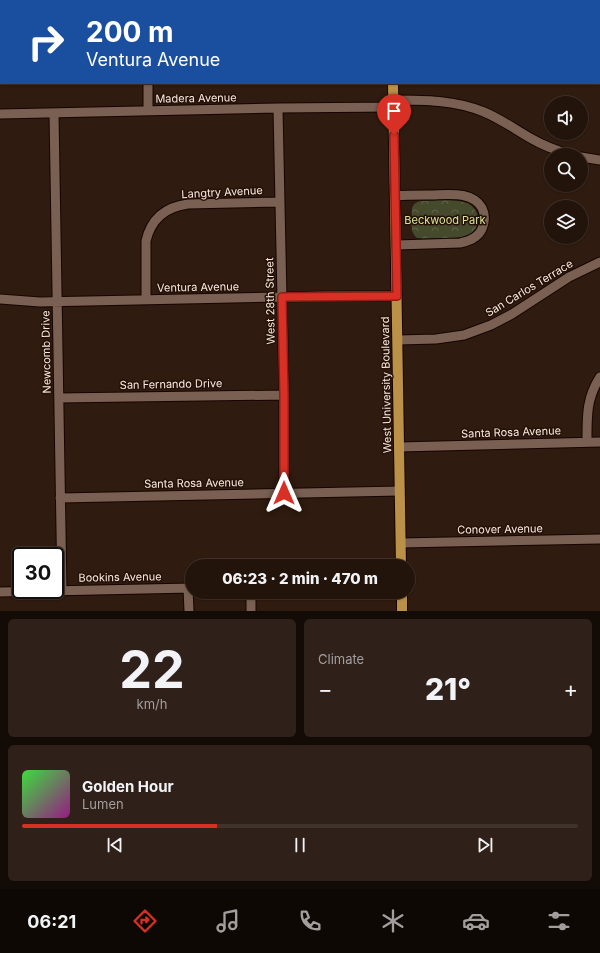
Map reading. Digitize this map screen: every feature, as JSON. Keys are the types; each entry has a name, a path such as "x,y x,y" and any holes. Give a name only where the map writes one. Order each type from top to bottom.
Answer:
{"main road":[{"name":"West University Boulevard","path":"393,84 402,559"},
{"path":"402,599 402,611"}],"street":[{"path":"148,84 148,111"},
{"name":"Madera Avenue","path":"0,114 278,108 444,102 463,105 495,117 551,148"},
{"name":"West 28th Street","path":"278,108 284,394 284,493"},
{"name":"Newcomb Drive","path":"54,113 61,547"},
{"path":"588,158 600,160"},
{"path":"394,196 464,196 478,203 485,217 479,234 475,238 465,242 396,245"},
{"name":"Langtry Avenue","path":"146,300 146,241 155,221 166,211 188,204 280,202"},
{"name":"San Carlos Terrace","path":"398,340 436,339 464,335 491,325 512,314 569,277 600,262"},
{"name":"Ventura Avenue","path":"0,299 40,302 397,296"},
{"path":"587,442 588,408 590,396 600,377"},
{"name":"San Fernando Drive","path":"58,398 284,394"},
{"name":"Santa Rosa Avenue","path":"399,447 600,442"},
{"name":"Santa Rosa Avenue","path":"60,498 400,491"},
{"name":"Conover Avenue","path":"401,543 600,539"},
{"name":"Bookins Avenue","path":"64,590 185,588"},
{"name":"Bookins Avenue","path":"0,592 12,592"},
{"path":"189,611 190,599"},
{"path":"251,599 251,611"}],"green space":[{"name":"Beckwood Park","path":"452,200 465,202 474,208 478,219 477,226 474,231 469,234 457,238 417,238 413,232 411,220 412,208 420,201"}],"route":[{"path":"284,493 282,297 397,296 394,135"}]}
